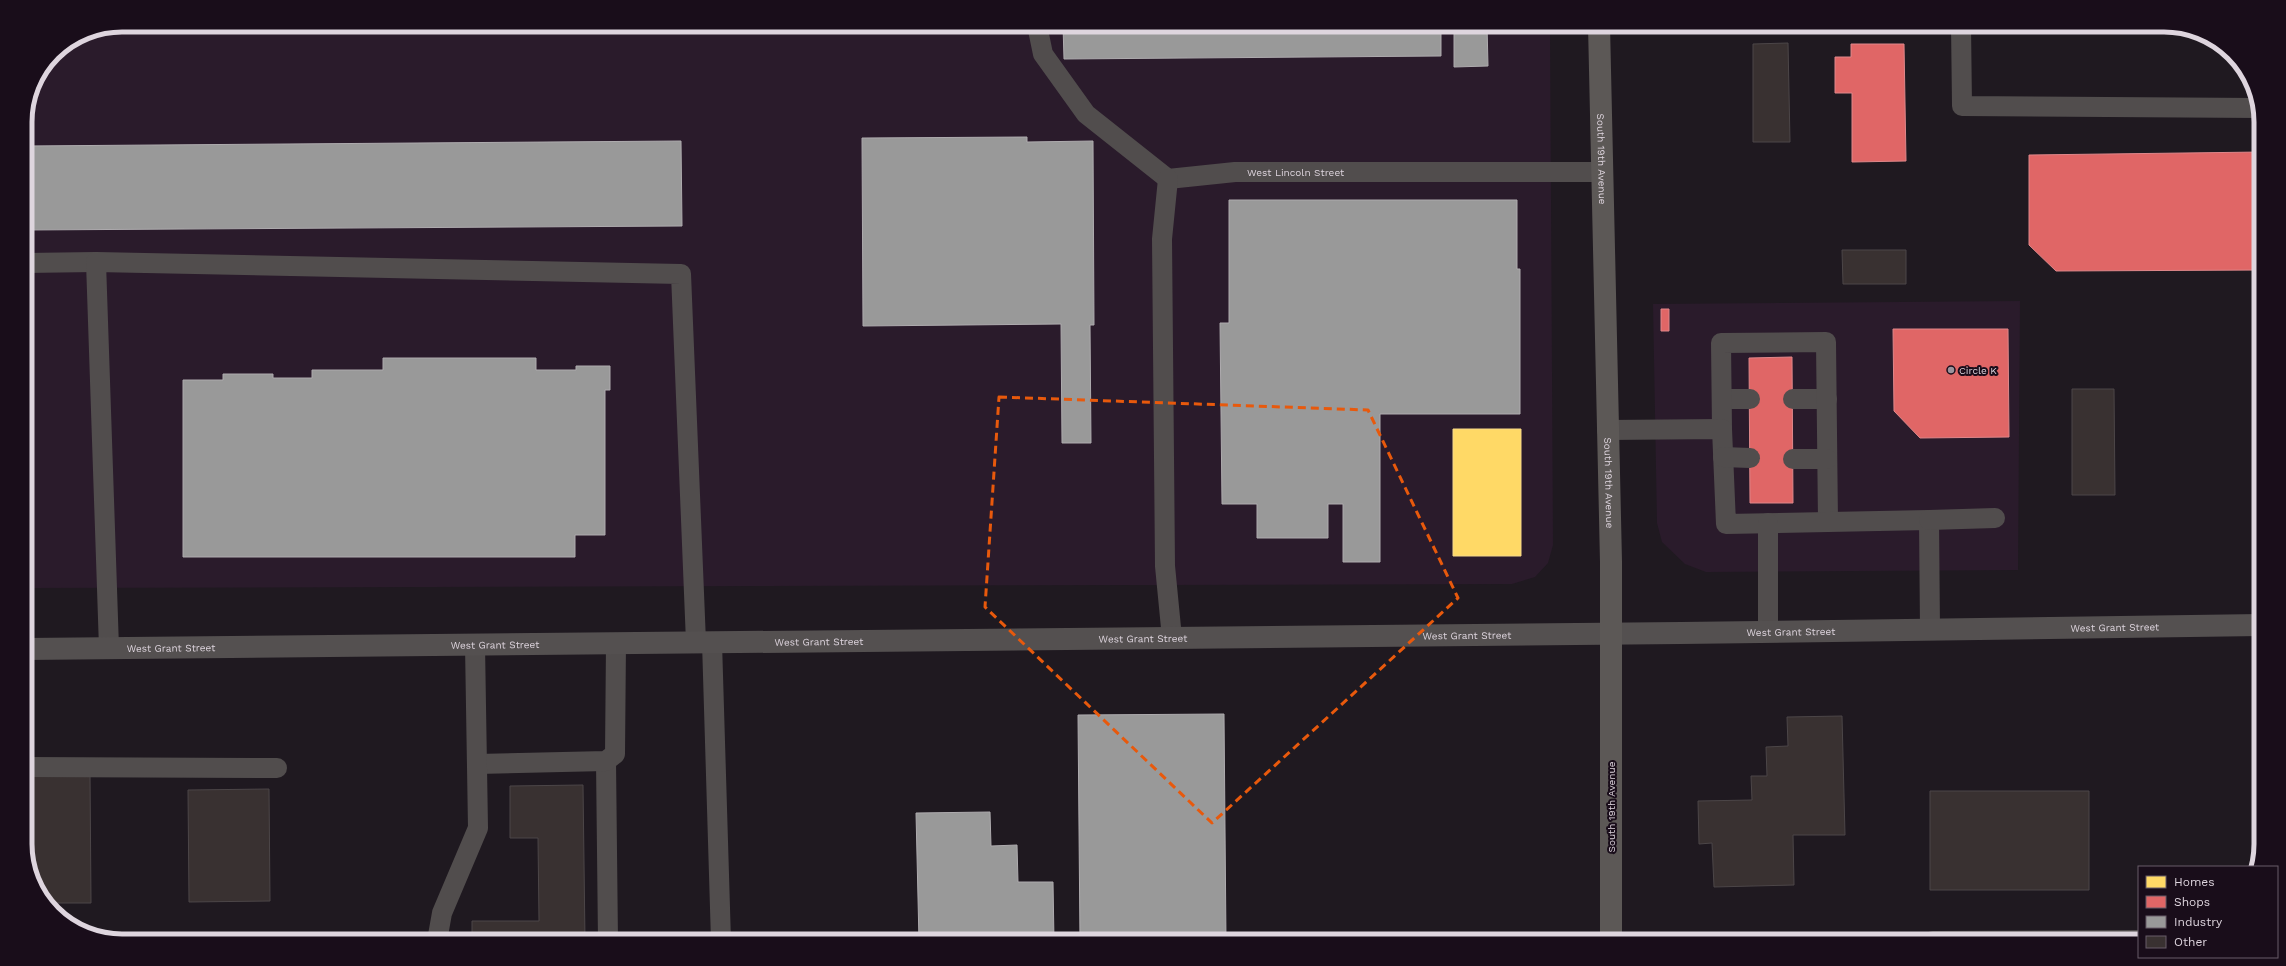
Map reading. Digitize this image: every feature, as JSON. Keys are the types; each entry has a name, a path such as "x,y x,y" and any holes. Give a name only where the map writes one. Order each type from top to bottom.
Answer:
{"main road":[{"name":"South 19th Avenue","path":"1599,32 1611,634 1611,934"},
{"name":"West Grant Street","path":"32,649 1611,634 2254,625"}],"lane":[{"path":"1038,32 1043,54 1086,114 1168,179 1162,247 1165,566 1172,638"},
{"path":"1961,32 1962,106 2253,108"},
{"name":"West Lincoln Street","path":"1168,179 1235,172 1602,172"},
{"path":"96,262 109,648"},
{"path":"32,263 96,262 681,274 721,934"},
{"path":"1828,522 1826,342 1721,343 1722,429 1726,524 1768,523 1828,522 1929,520 1995,518"},
{"path":"1722,399 1750,399"},
{"path":"1793,399 1827,399"},
{"path":"1607,430 1722,429"},
{"path":"1723,457 1750,458"},
{"path":"1793,459 1827,459"},
{"path":"1929,520 1930,629"},
{"path":"1768,523 1768,632"},
{"path":"477,764 606,761 615,754 616,643"},
{"path":"438,934 442,913 478,828 476,645"},
{"path":"606,761 608,934"},
{"path":"32,767 277,768"}],"highlighted area":[{"path":"999,397 1368,410 1458,598 1212,823 985,607"}],"shaded area":[{"path":"116,32 1550,32 1553,545 1548,563 1535,577 1512,584 32,588 32,116 35,99 41,82 58,58 82,41 99,35"},
{"path":"2020,301 2018,570 1706,572 1685,564 1662,542 1657,523 1653,304"}],"building: Homes":[{"path":"1453,429 1521,429 1521,556 1453,556"}],"building: Shops":[{"path":"1851,44 1904,44 1906,161 1852,162 1852,93 1835,93 1835,57 1851,57"},
{"path":"2254,152 2254,270 2056,271 2029,245 2029,155"},
{"path":"1661,309 1669,309 1669,331 1661,331"},
{"name":"Circle K","path":"1893,329 2008,329 2009,437 1920,438 1894,411"},
{"path":"1792,357 1793,503 1750,503 1749,358"}],"building: Industry":[{"path":"1063,32 1441,32 1441,56 1064,59"},
{"path":"1454,32 1487,32 1488,66 1454,67"},
{"path":"1027,137 1027,142 1093,141 1094,325 1090,325 1091,443 1062,443 1061,324 863,326 862,138"},
{"path":"681,141 682,226 32,230 32,146"},
{"path":"1229,200 1517,200 1517,269 1520,269 1520,414 1380,414 1380,562 1343,562 1343,504 1328,504 1328,538 1257,538 1257,504 1222,504 1220,323 1229,323"},
{"path":"383,358 536,358 536,370 576,370 576,366 610,366 610,390 605,390 605,535 575,535 575,557 183,557 183,380 223,380 223,374 273,374 273,378 312,378 312,370 383,370"},
{"path":"1224,714 1226,934 1080,934 1078,715"},
{"path":"990,812 991,846 1017,845 1018,882 1053,882 1054,934 919,934 916,813"}],"building: Other":[{"path":"1788,43 1790,142 1753,142 1753,44"},
{"path":"1842,250 1906,250 1906,284 1843,284"},
{"path":"2072,389 2114,389 2115,495 2072,495"},
{"path":"1842,716 1845,835 1793,835 1794,885 1714,887 1712,843 1699,844 1698,801 1752,800 1751,776 1767,776 1766,747 1788,746 1787,717"},
{"path":"32,774 90,774 91,903 54,903 41,884 32,850"},
{"path":"583,785 585,934 472,934 472,921 539,921 538,838 510,838 510,786"},
{"path":"269,789 270,901 189,902 188,790"},
{"path":"1930,791 2089,791 2089,890 1930,890"}],"place":[{"name":"Circle K","path":"1951,370"}]}
